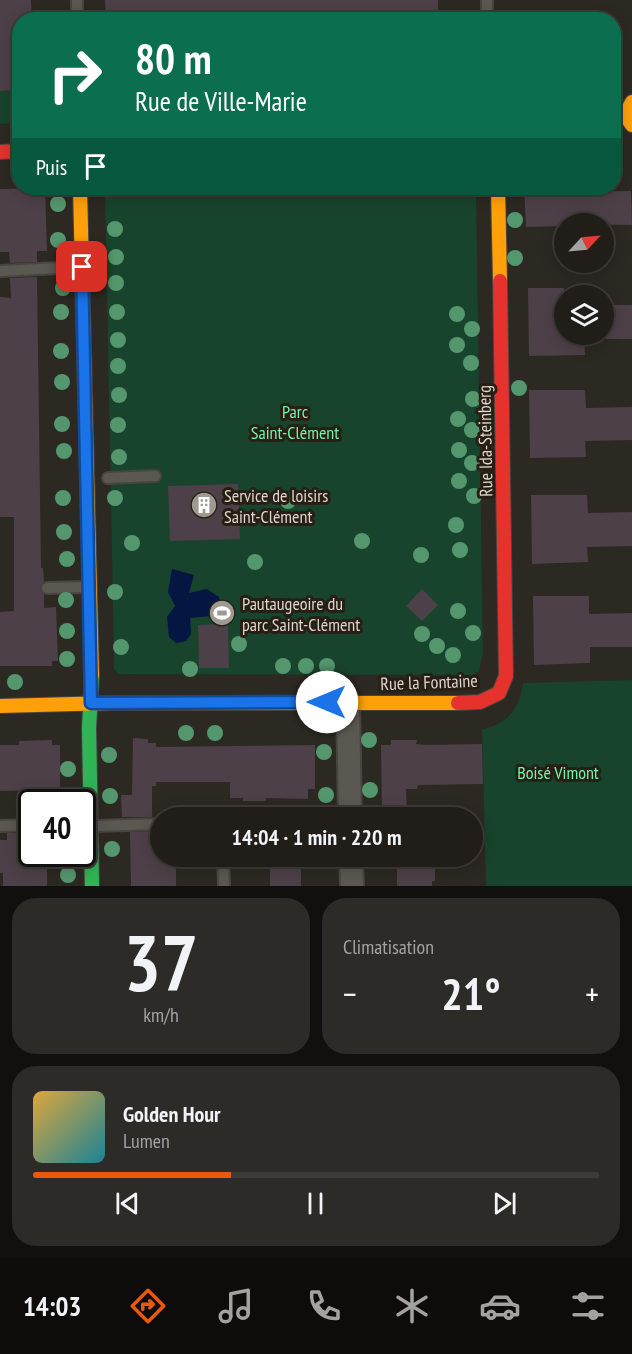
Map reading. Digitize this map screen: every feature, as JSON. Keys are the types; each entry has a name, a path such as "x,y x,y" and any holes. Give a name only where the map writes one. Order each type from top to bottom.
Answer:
{"street":[{"path":"623,119 632,102"},
{"path":"80,195 91,703 88,789"},
{"name":"Rue Ida-Steinberg","path":"498,195 506,676 499,693"},
{"name":"Rue la Fontaine","path":"0,705 480,702 499,693"},
{"path":"348,702 350,807"},
{"path":"90,867 92,886"},
{"path":"351,867 352,886"}],"lane":[{"path":"0,271 82,267"},
{"path":"108,478 154,476"},
{"path":"47,588 89,587"},
{"path":"96,826 150,824"},
{"path":"0,826 18,825"},
{"path":"223,867 224,886"}],"green space":[{"path":"12,90 12,123 0,124 0,91"},
{"name":"Parc Saint-Clément","path":"105,195 476,195 483,653 479,671 472,675 118,674 114,669"},
{"name":"Boisé Vimont","path":"632,680 632,886 486,886 482,729 499,724 511,714 519,700 523,683"}],"water":[{"path":"172,569 194,575 189,593 207,589 219,597 221,605 212,616 190,618 191,634 186,641 176,643 169,637 167,617 175,606 168,592"}],"building":[{"path":"0,0 31,0 32,12 12,12 12,90 0,91"},
{"path":"105,0 438,0 438,12 106,12"},
{"path":"0,189 12,189 12,195 45,195 47,251 37,251 37,262 10,263 9,252 0,252"},
{"path":"621,191 631,191 632,225 614,225 614,213 554,213 554,226 526,227 524,195 621,195"},
{"path":"37,277 41,568 43,568 44,581 40,589 44,595 44,608 56,607 58,661 52,661 52,666 0,666 0,612 14,611 14,517 0,517 0,297 11,298 10,278"},
{"path":"528,288 554,288 554,345 585,345 585,355 529,356"},
{"path":"614,305 632,305 632,339 614,339"},
{"path":"529,390 585,390 586,408 632,407 632,440 585,441 586,457 530,458"},
{"name":"Service de loisirs Saint-Clément","path":"238,484 240,539 170,541 168,486"},
{"path":"531,495 587,495 588,513 632,512 632,546 587,547 588,562 532,564"},
{"path":"422,589 438,605 422,621 406,606"},
{"path":"533,596 589,596 589,614 632,613 632,647 590,647 590,663 534,665"},
{"path":"228,624 229,668 199,668 198,625"},
{"path":"133,738 148,739 148,743 156,743 156,747 315,745 315,789 308,789 308,799 266,798 266,801 243,801 243,798 230,798 230,782 156,782 156,786 152,786 150,817 122,817 121,795 132,795"},
{"path":"52,740 52,745 60,745 60,789 0,791 0,745 19,745 19,741"},
{"path":"391,740 417,740 416,744 425,745 482,744 483,784 418,785 417,789 406,789 407,807 382,807 381,745 391,745"},
{"path":"150,831 150,867 176,867 176,886 131,886 130,832"},
{"path":"7,833 18,833 18,867 47,867 47,886 3,886 3,873 0,873 0,840 7,840"},
{"path":"270,867 301,867 301,886 270,886"},
{"path":"397,867 435,867 435,881 432,881 432,886 397,886"}],"traffic: fast":[{"path":"92,675 89,728 92,886"}],"traffic: slow":[{"path":"632,102 625,115 632,125"},
{"path":"80,195 92,675"},
{"path":"498,195 500,281"},
{"path":"0,706 111,703 458,703"}],"traffic: jam":[{"path":"0,152 12,151"},
{"path":"458,703 480,702 499,693 506,676 500,281"}],"place":[{"name":"Service de loisirs Saint-Clément","path":"204,505"},
{"name":"Pautaugeoire du parc Saint-Clément","path":"222,613"}],"route":[{"path":"82,267 91,703 327,702"}]}
